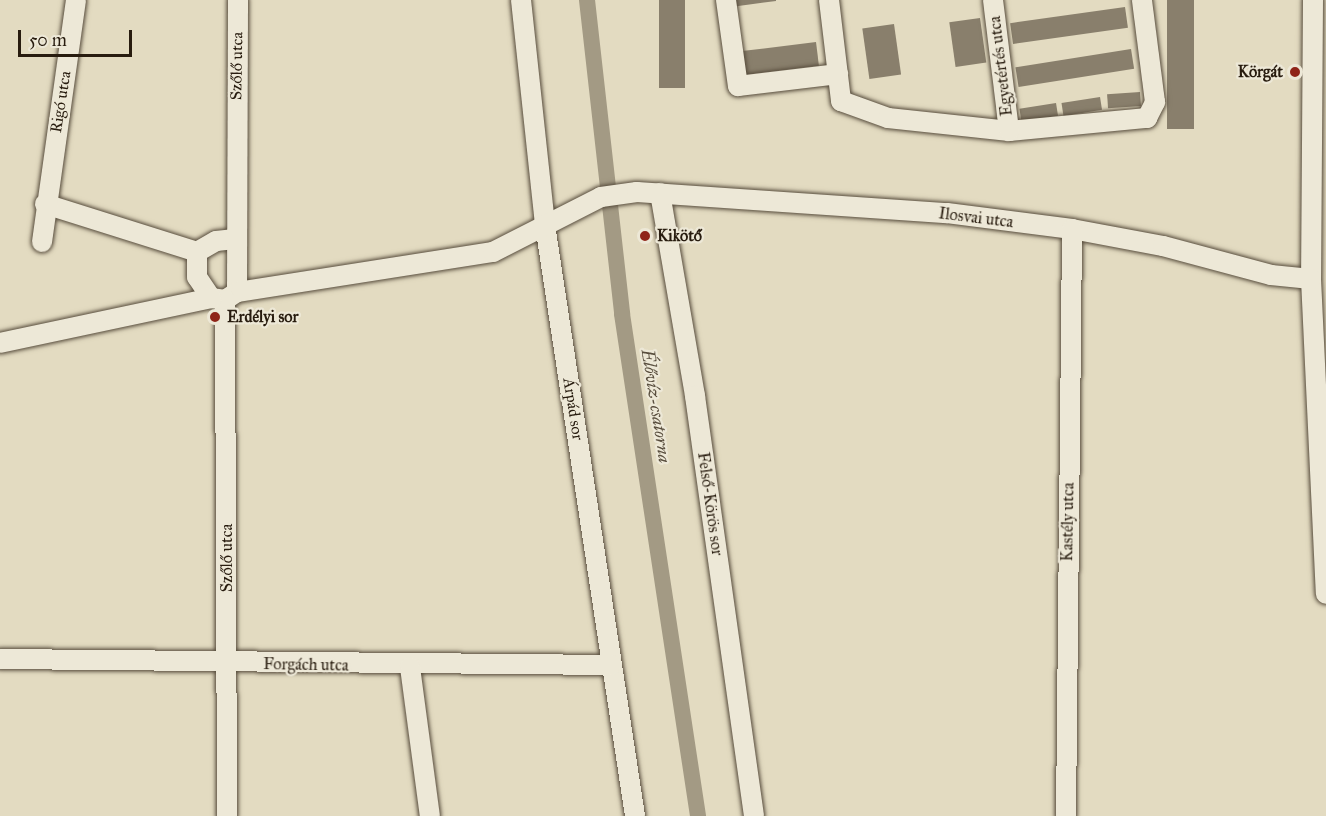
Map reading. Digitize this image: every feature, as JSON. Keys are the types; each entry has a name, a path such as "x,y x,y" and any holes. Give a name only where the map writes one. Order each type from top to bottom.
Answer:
{"street":[{"name":"Rigó utca","path":"42,242 45,204 76,0"},
{"name":"Szőlő utca","path":"227,816 228,664 224,296 241,250 235,239 238,0"},
{"name":"Árpád sor","path":"521,0 545,225 635,816"},
{"path":"726,0 738,86 838,74"},
{"path":"828,0 841,101 888,118 1009,131 1147,118 1155,102 1142,0"},
{"name":"Egyetértés utca","path":"993,0 1009,131"},
{"path":"1313,0 1319,140 1311,279 1326,594"},
{"name":"Ilosvai utca","path":"545,225 601,197 637,192 947,213 1072,229 1163,246 1271,275 1311,279"},
{"name":"Felső-Körös sor","path":"660,193 695,396 754,816"},
{"path":"45,204 197,252 216,241 235,239"},
{"path":"0,343 224,296 493,252 545,225"},
{"name":"Kastély utca","path":"1066,816 1072,229"},
{"name":"Szőlő utca","path":"197,252 197,277 224,296"},
{"name":"Forgách utca","path":"0,659 410,667 611,665"},
{"path":"410,667 430,816"}],"building":[{"path":"659,0 685,0 685,88 659,88"},
{"path":"730,0 776,0 776,1 731,7"},
{"path":"1167,0 1194,0 1194,129 1167,129"},
{"path":"1125,7 1128,28 1013,44 1010,23"},
{"path":"980,18 986,63 956,67 949,22"},
{"path":"894,24 901,75 869,79 862,28"},
{"path":"816,42 819,66 739,76 736,52"},
{"path":"1131,49 1134,69 1019,87 1015,67"},
{"path":"1140,92 1141,106 1108,108 1107,94"},
{"path":"1100,97 1102,110 1064,116 1061,103"},
{"path":"1056,103 1058,116 1021,122 1019,109"}],"waterway":[{"name":"Élővíz-csatorna","path":"587,0 622,314 698,816"}],"place":[{"name":"Körgát","path":"1295,72"},
{"name":"Kikötő","path":"645,236"},
{"name":"Erdélyi sor","path":"215,317"}]}
